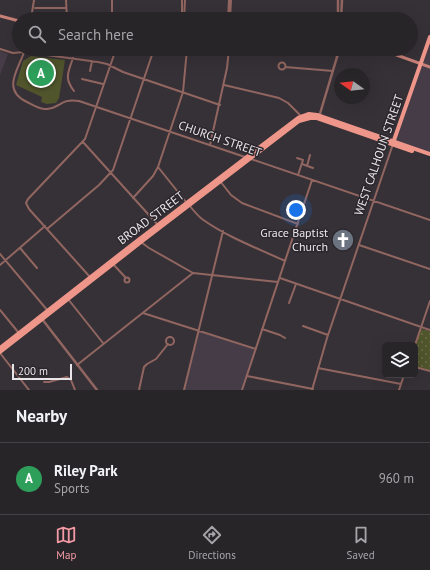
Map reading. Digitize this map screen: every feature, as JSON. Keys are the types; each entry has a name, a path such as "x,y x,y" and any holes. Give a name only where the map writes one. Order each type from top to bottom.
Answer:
{"main road":[{"path":"0,16 12,19"},
{"name":"WEST CALHOUN STREET","path":"394,142 430,37"},
{"path":"399,56 430,67"},
{"path":"303,118 319,117 430,155"},
{"name":"BROAD STREET","path":"0,348 68,299 159,226 303,118"},
{"name":"BROAD STREET","path":"49,312 90,277 140,241"},
{"name":"BROAD STREET","path":"0,353 41,318"}],"street":[{"path":"32,12 34,0"},
{"path":"66,0 66,12"},
{"path":"112,0 112,12"},
{"path":"183,12 184,0"},
{"path":"229,12 230,0"},
{"path":"338,0 338,12"},
{"path":"341,12 342,0"},
{"path":"35,8 66,8"},
{"path":"0,49 12,53"},
{"name":"CHURCH STREET","path":"22,56 13,77 15,92 23,100 42,109 49,109 61,102 71,100 79,101 430,220"},
{"path":"57,56 92,60 220,104"},
{"path":"90,277 46,228 26,203 28,199 83,142 86,137 114,56"},
{"path":"0,265 99,185 111,173 152,56"},
{"path":"133,198 153,176 158,167 183,92 186,56"},
{"path":"210,145 228,68 229,56"},
{"path":"319,117 337,57"},
{"path":"73,58 67,78 68,83 74,91"},
{"path":"90,71 92,60"},
{"path":"285,67 333,71"},
{"path":"82,79 103,84"},
{"path":"224,85 279,98 291,105 303,118"},
{"path":"83,142 159,226"},
{"name":"WEST CALHOUN STREET","path":"312,390 328,335 394,142"},
{"path":"307,166 310,155"},
{"path":"297,158 303,160 298,175"},
{"path":"302,164 313,168"},
{"path":"158,167 201,218 223,231 285,261"},
{"path":"220,180 231,195 242,203 298,224"},
{"path":"242,390 312,180"},
{"path":"184,390 223,231"},
{"path":"140,241 193,273 278,282"},
{"path":"359,245 430,269"},
{"path":"20,248 37,268"},
{"path":"0,254 49,312"},
{"path":"113,264 126,278"},
{"path":"77,365 193,273"},
{"path":"280,278 430,330"},
{"path":"289,303 296,284"},
{"path":"68,299 103,343"},
{"path":"416,342 430,301"},
{"path":"0,310 19,333"},
{"path":"143,313 256,349"},
{"path":"41,318 97,390"},
{"path":"303,326 328,335"},
{"path":"262,329 285,338"},
{"path":"139,390 144,367 156,359 168,344"},
{"path":"0,353 29,390"},
{"path":"318,368 401,384"},
{"path":"418,369 430,371"},
{"path":"247,376 312,390"},
{"path":"44,382 67,377 71,380 75,390"},
{"path":"399,390 403,378"}],"shaded area":[{"path":"430,39 430,155 394,143"},
{"path":"0,51 8,54 0,75"},
{"path":"199,331 256,349 242,390 184,390"}],"green space":[{"path":"31,56 65,60 59,98 56,103 47,104 41,102 42,97 16,85 23,61"},
{"path":"420,329 430,331 430,371 418,368 418,342 416,342"}],"place":[{"name":"Riley Park","path":"41,73"},
{"name":"Grace Baptist Church","path":"343,240"}]}
